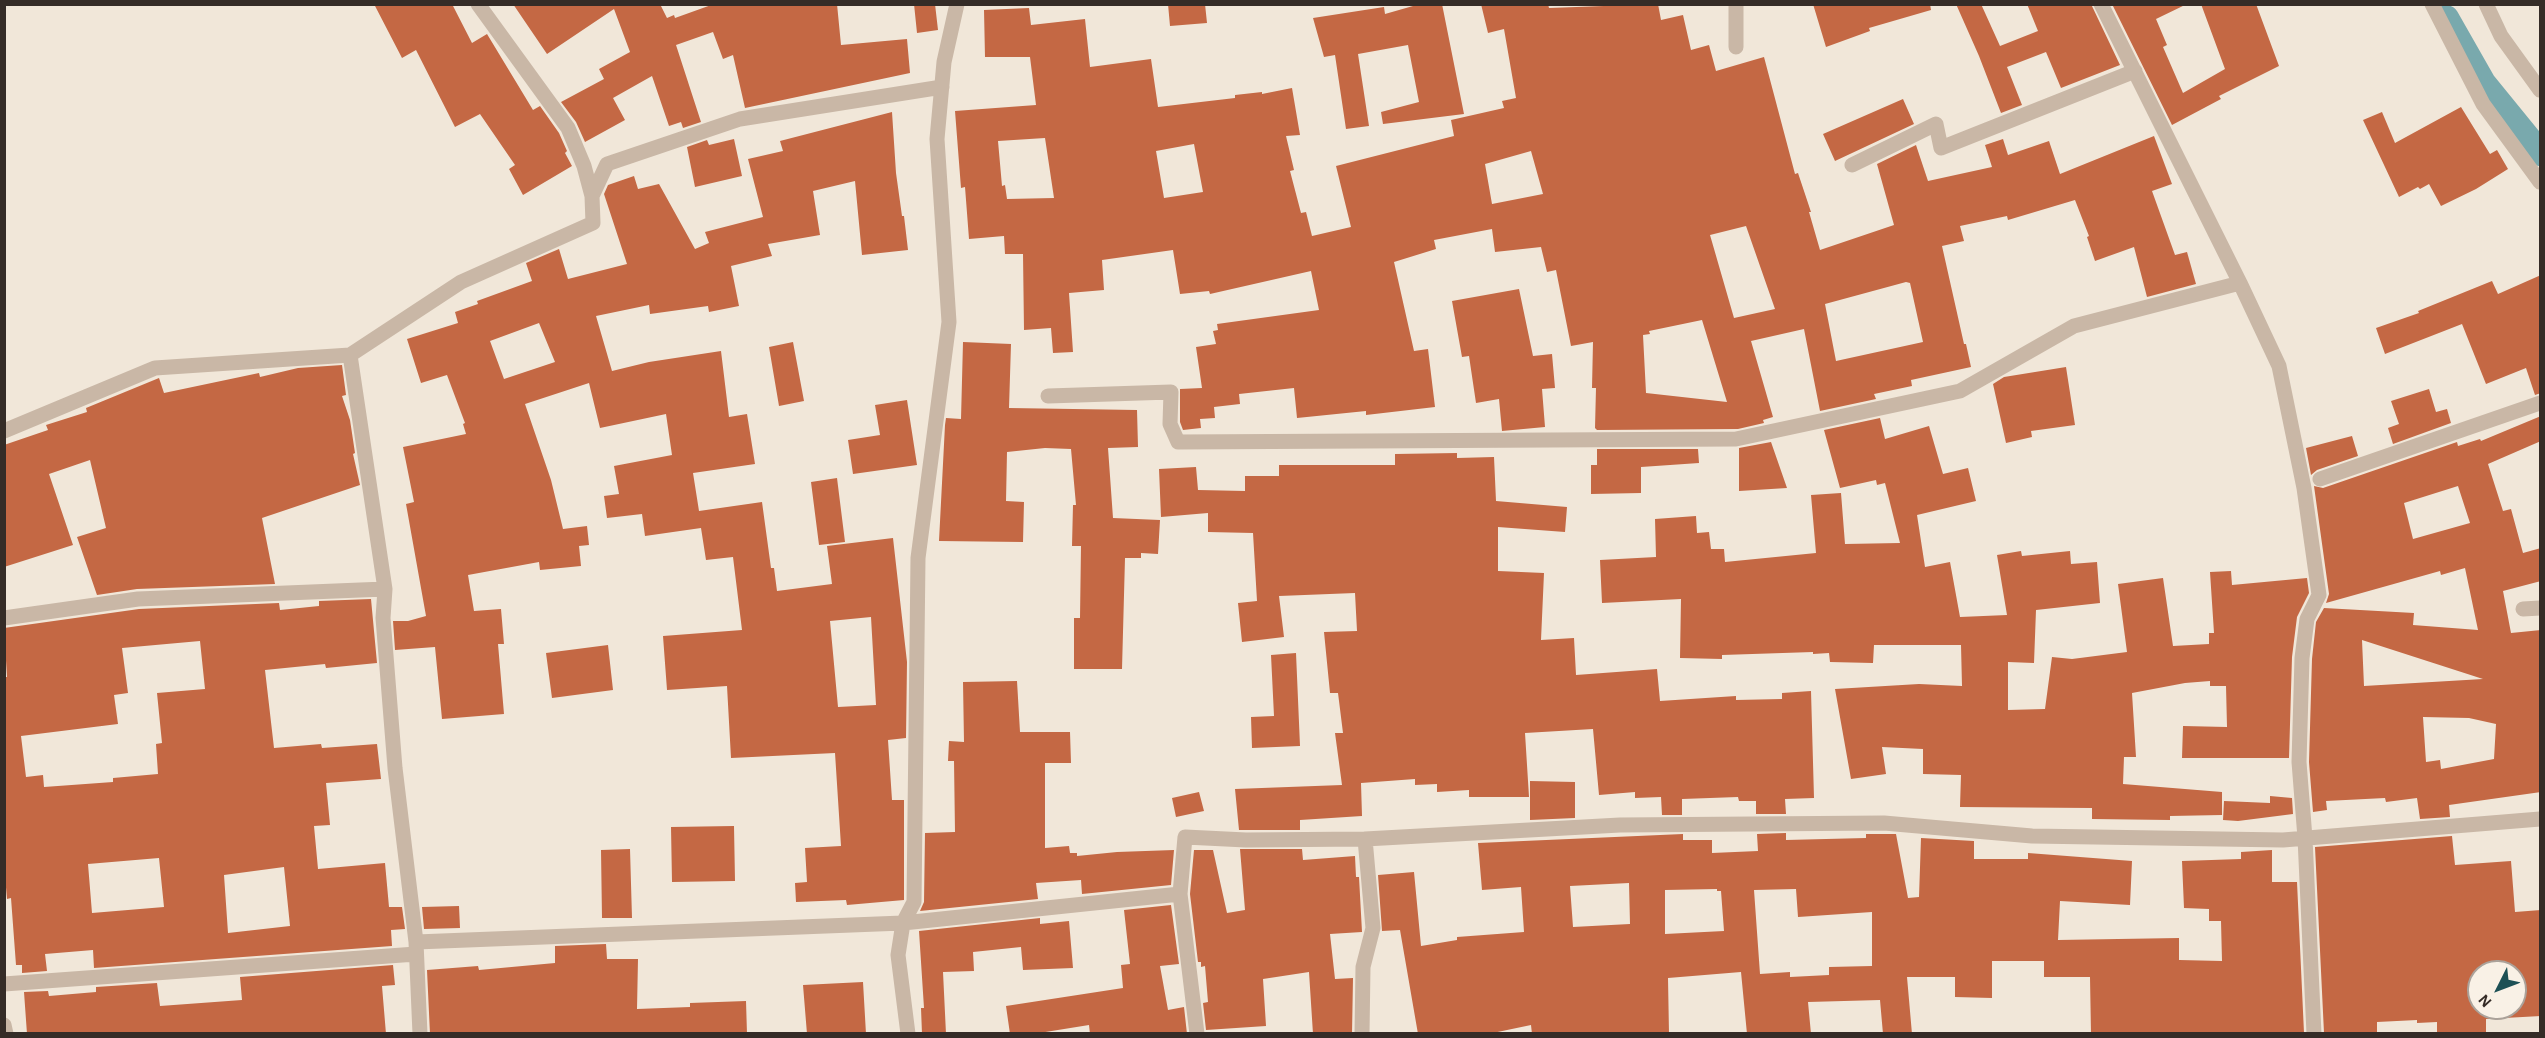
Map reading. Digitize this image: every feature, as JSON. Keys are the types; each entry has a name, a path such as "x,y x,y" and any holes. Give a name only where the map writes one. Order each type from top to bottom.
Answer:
{"street":[{"path":"4,432 155,368 350,355 461,282 593,223 592,196 584,166 568,128 478,4"},
{"path":"908,1034 898,955 903,923 914,902 918,558 949,322 937,139 944,62 957,4"},
{"path":"1736,4 1736,47"},
{"path":"2101,4 2279,366 2304,488 2319,595 2307,619 2302,658 2299,762 2305,838 2314,1034"},
{"path":"2432,4 2483,104 2541,182"},
{"path":"2486,4 2501,36 2541,90"},
{"path":"1852,165 1936,124 1941,148 2135,71"},
{"path":"592,196 607,164 740,119 942,87"},
{"path":"1048,396 1171,392 1170,424 1178,442 1736,439 1960,391 2074,326 2240,283"},
{"path":"350,355 386,589 383,618 395,768 416,948 420,1034"},
{"path":"2320,479 2541,403"},
{"path":"4,618 138,599 386,589"},
{"path":"2523,609 2541,608"},
{"path":"1197,1034 1180,894 1185,837 1246,840 1365,839 1620,825 1884,823 2032,836 2283,840 2541,819"},
{"path":"1362,1034 1363,968 1373,928 1365,839"},
{"path":"4,984 416,948 903,923 1180,894"},
{"path":"4,1025 6,1034"}],"building":[{"path":"374,4 452,4 472,43 487,34 533,110 540,106 559,133 572,166 523,195 509,169 515,165 480,114 455,127 416,50 402,58"},
{"path":"513,4 660,4 667,18 674,15 675,18 714,4 837,4 841,45 907,39 910,73 745,108 733,55 723,59 713,32 676,45 701,122 683,128 681,122 669,126 652,76 613,98 625,120 585,142 576,122 561,102 604,79 599,69 630,52 614,9 547,54"},
{"path":"914,4 935,4 938,30 917,33"},
{"path":"1168,4 1205,4 1207,23 1170,26"},
{"path":"1420,4 1442,4 1464,114 1383,124 1381,112 1419,102 1408,45 1358,54 1369,126 1346,129 1335,55 1324,57 1313,18 1384,7 1385,14"},
{"path":"1481,4 1548,4 1549,8 1658,4 1661,20 1683,15 1691,50 1709,45 1716,71 1764,57 1795,174 1798,173 1811,212 1809,212 1820,250 1894,225 1877,164 1916,145 1928,181 1992,167 1985,145 2003,139 2008,155 2049,141 2060,174 2154,136 2172,184 2152,191 2175,255 2187,252 2196,284 2147,297 2134,247 2095,261 2087,237 2089,236 2075,200 2008,220 2007,216 1960,226 1964,241 1942,246 1971,367 1911,380 1912,386 1874,394 1876,399 1820,411 1804,329 1751,341 1773,417 1763,420 1764,423 1738,429 1597,430 1595,428 1596,388 1592,388 1593,342 1571,346 1556,270 1547,272 1541,247 1495,252 1492,229 1434,240 1436,249 1394,262 1414,351 1428,349 1435,407 1366,415 1366,411 1297,418 1294,388 1239,394 1240,404 1214,407 1215,418 1200,419 1201,428 1183,430 1180,422 1180,389 1202,388 1196,347 1216,344 1213,331 1218,330 1217,324 1319,310 1311,271 1210,294 1209,291 1180,294 1173,250 1102,260 1104,290 1069,293 1073,352 1053,353 1051,328 1024,330 1023,254 1005,254 1004,236 969,239 965,187 961,188 955,111 1036,105 1030,57 985,57 984,10 1029,8 1031,25 1085,19 1090,67 1151,59 1158,107 1235,98 1235,95 1262,92 1262,94 1292,88 1300,135 1286,136 1294,170 1290,171 1301,213 1306,212 1312,236 1351,227 1336,166 1454,136 1451,120 1504,108 1502,101 1516,98 1504,29 1488,33","holes":["1045,138 1054,198 1007,199 1005,185 1002,186 998,141","1194,144 1203,192 1164,198 1156,151","1531,151 1543,194 1492,204 1485,164","1746,226 1775,309 1734,318 1710,235","1906,282 1910,283 1923,342 1836,361 1825,304","1702,320 1727,402 1646,393 1643,335 1650,334 1649,331"]},
{"path":"1813,4 1930,4 1931,10 1869,28 1870,31 1826,47"},
{"path":"1956,4 1981,4 2000,46 2038,31 2027,4 2091,4 2120,65 2061,88 2046,52 2007,67 2022,105 2001,113"},
{"path":"2112,4 2187,4 2156,19 2167,45 2163,47 2183,93 2225,69 2201,4 2256,4 2279,66 2219,96 2221,99 2172,125"},
{"path":"1903,99 1914,124 1835,161 1823,134"},
{"path":"2461,107 2490,154 2497,150 2508,169 2476,189 2441,206 2429,184 2399,197 2363,120 2382,112 2395,143"},
{"path":"892,112 896,173 908,250 862,255 855,181 813,191 820,235 768,244 772,256 731,266 739,306 709,312 708,306 650,314 649,305 596,316 612,371 649,362 721,351 729,417 747,414 755,464 693,473 699,511 762,502 771,568 774,568 777,591 832,584 827,546 893,538 907,662 906,738 888,740 892,800 904,800 904,900 847,905 846,900 796,902 795,883 807,882 805,848 841,846 835,753 731,758 727,686 667,690 663,636 742,630 733,557 706,560 701,528 645,536 642,514 607,518 604,496 619,494 614,466 672,455 666,414 600,428 589,383 525,404 551,480 563,529 587,526 589,545 579,546 581,566 540,570 539,562 468,575 474,611 501,609 504,644 498,644 504,714 442,719 435,647 395,650 393,621 408,621 426,616 406,504 414,502 403,447 466,434 463,424 465,423 447,375 421,383 407,339 458,323 455,312 478,304 477,301 532,281 526,263 559,249 568,279 627,264 604,194 608,185 634,176 638,189 659,184 695,249 709,243 705,232 763,217 748,159 783,151 780,141","holes":["539,323 555,362 504,379 490,341","871,617 876,705 838,707 830,621"]},
{"path":"734,139 742,176 695,187 687,147 707,140 709,145"},
{"path":"2541,275 2541,393 2535,395 2526,368 2486,384 2462,324 2385,354 2376,328 2419,313 2418,311 2492,281 2498,294"},
{"path":"1519,289 1533,356 1552,354 1555,388 1542,389 1545,427 1502,431 1499,399 1476,403 1469,356 1462,357 1452,301"},
{"path":"793,342 804,401 779,406 769,347"},
{"path":"963,342 1011,344 1009,408 1137,410 1138,447 1108,448 1113,518 1160,520 1158,554 1141,553 1141,558 1125,558 1122,669 1074,669 1074,618 1080,618 1081,546 1072,546 1073,505 1076,505 1071,449 1045,448 1007,452 1006,501 1024,502 1023,542 939,541 945,425 946,418 961,419"},
{"path":"342,365 346,395 342,396 350,420 355,453 353,454 360,485 262,518 275,584 137,589 97,595 77,537 106,528 90,460 49,474 73,545 4,567 4,445 48,430 46,425 87,412 86,408 159,378 164,393 259,373 260,377 298,368"},
{"path":"2066,367 2075,425 2031,431 2032,437 2006,443 1993,384 2004,377"},
{"path":"2429,389 2436,412 2447,409 2451,423 2393,444 2388,428 2399,424 2391,401"},
{"path":"907,400 917,465 853,474 848,440 880,435 875,405"},
{"path":"2541,416 2541,441 2488,464 2503,511 2511,509 2523,553 2541,548 2541,581 2503,591 2511,633 2541,630 2541,792 2449,805 2450,817 2420,819 2417,798 2386,802 2385,798 2326,801 2327,810 2313,812 2309,762 2312,659 2316,622 2324,608 2414,613 2413,625 2478,630 2465,568 2441,575 2440,571 2326,603 2329,594 2314,486 2323,488 2457,442 2458,446 2480,439 2481,441","holes":["2458,486 2470,523 2413,539 2404,503","2362,640 2483,679 2364,686","2423,717 2469,718 2496,724 2494,759 2441,769 2440,760 2426,762"]},
{"path":"1880,418 1885,439 1929,426 1943,474 1968,468 1976,501 1917,515 1925,567 1950,562 1960,617 2007,615 1997,555 2021,551 2022,556 2070,551 2071,564 2097,562 2100,603 2036,610 2034,663 2008,662 2008,710 2045,709 2052,657 2072,659 2127,652 2118,584 2163,578 2173,646 2209,644 2209,633 2214,633 2210,572 2231,571 2232,585 2307,578 2309,593 2297,617 2292,657 2289,758 2182,758 2183,726 2227,727 2226,686 2210,686 2210,681 2185,683 2132,693 2136,757 2124,757 2123,784 2222,792 2222,815 2170,816 2170,820 2092,819 2092,808 1960,807 1961,775 1923,774 1923,749 1882,747 1886,774 1851,779 1835,689 1919,684 1962,686 1961,645 1874,645 1873,663 1830,662 1829,653 1813,654 1813,652 1722,655 1722,659 1680,658 1681,599 1602,603 1600,560 1656,557 1655,519 1696,516 1697,533 1709,532 1711,549 1724,549 1725,562 1816,553 1811,495 1841,493 1845,544 1900,543 1885,483 1877,485 1876,480 1840,488 1824,430"},
{"path":"2352,436 2358,456 2317,470 2311,475 2306,448"},
{"path":"1771,442 1787,488 1739,491 1739,448"},
{"path":"1597,449 1698,449 1699,463 1641,467 1641,493 1591,494 1591,465 1597,465"},
{"path":"1457,453 1457,458 1494,457 1496,501 1567,507 1565,532 1498,527 1498,571 1544,573 1541,640 1574,638 1576,675 1657,669 1660,701 1736,696 1736,700 1782,699 1782,693 1811,691 1814,798 1785,799 1786,814 1756,814 1756,801 1739,801 1738,797 1682,799 1682,815 1662,815 1661,797 1635,798 1635,792 1599,795 1593,729 1525,733 1529,797 1469,797 1469,790 1437,792 1437,784 1415,785 1415,779 1361,783 1362,816 1300,820 1300,830 1239,830 1235,789 1342,785 1335,733 1343,733 1338,693 1330,693 1324,632 1357,631 1355,593 1279,596 1284,637 1242,642 1238,603 1257,601 1253,533 1208,532 1208,513 1161,517 1159,469 1196,467 1198,490 1245,491 1245,476 1279,476 1279,465 1395,465 1395,454"},
{"path":"837,478 845,542 819,545 811,482"},
{"path":"371,599 377,663 326,668 325,664 265,670 274,748 321,744 322,748 377,744 381,779 326,783 330,825 314,826 318,869 385,863 389,907 402,907 405,929 391,930 392,946 94,968 93,950 45,954 47,971 22,973 22,965 16,965 11,898 7,899 4,864 4,677 7,677 4,628 139,609 279,603 280,610 319,606 319,601","holes":["200,641 205,689 157,693 162,743 156,744 158,774 113,778 113,782 44,787 43,775 26,777 21,736 118,724 114,695 128,693 122,648","159,858 164,907 92,913 88,864","284,867 290,926 228,933 224,875"]},
{"path":"608,645 613,690 552,698 546,653"},
{"path":"1296,653 1300,746 1252,748 1251,717 1274,716 1271,655"},
{"path":"1017,681 1020,732 1070,732 1071,763 1045,763 1045,848 1069,846 1070,853 1077,853 1077,856 1174,850 1171,885 1082,894 1081,880 1036,883 1038,899 920,911 924,902 925,833 955,832 954,761 948,761 949,741 964,742 963,682"},
{"path":"1530,781 1575,782 1575,818 1530,820"},
{"path":"1199,792 1204,811 1176,817 1172,798"},
{"path":"2270,796 2292,798 2293,814 2238,821 2223,820 2224,801 2270,803"},
{"path":"734,826 735,881 672,882 671,827"},
{"path":"1786,833 1786,840 1866,838 1866,834 1896,834 1908,898 1919,897 1921,838 1974,841 1974,859 2028,859 2028,853 2132,861 2130,905 2060,901 2058,940 2179,938 2179,960 2222,961 2221,921 2209,921 2209,909 2184,908 2182,861 2241,859 2241,852 2272,850 2272,882 2297,882 2304,1033 2091,1034 2090,977 2044,977 2044,961 1992,961 1992,998 1955,997 1955,977 1907,977 1912,1034 1883,1034 1880,1000 1808,1002 1811,1034 1747,1034 1741,972 1668,978 1669,1034 1532,1034 1531,1025 1488,1034 1418,1034 1400,930 1382,931 1378,875 1414,872 1421,946 1457,940 1457,937 1524,932 1521,887 1482,890 1478,843 1683,834 1683,840 1712,840 1712,853 1758,851 1757,834","holes":["1629,883 1630,924 1573,927 1570,886","1717,889 1721,891 1724,931 1665,934 1665,890","1796,889 1798,917 1872,912 1872,966 1829,967 1829,975 1790,977 1790,972 1760,974 1754,890"]},
{"path":"2452,836 2455,865 2511,861 2515,912 2541,910 2541,1016 2527,1017 2527,960 2467,960 2467,1020 2486,1020 2486,1034 2437,1034 2437,1022 2417,1023 2417,1020 2377,1022 2377,1032 2324,1033 2315,847"},
{"path":"630,849 632,918 602,918 601,850"},
{"path":"1240,849 1302,849 1303,860 1355,856 1356,877 1359,877 1362,932 1330,934 1335,979 1353,978 1352,1034 1313,1034 1309,972 1263,979 1266,1026 1206,1030 1203,1003 1208,1002 1205,966 1201,967 1201,962 1198,962 1190,894 1194,850 1213,850 1227,913 1245,910"},
{"path":"1171,905 1179,964 1160,966 1168,1010 1184,1007 1187,1034 1090,1034 1089,1025 1033,1034 1010,1034 1006,1006 1123,988 1121,965 1130,964 1124,910"},
{"path":"459,906 460,928 424,929 422,907"},
{"path":"1040,918 1040,924 1069,921 1073,968 1023,970 1021,947 973,952 974,971 943,972 946,1034 922,1034 921,1008 924,1008 919,931"},
{"path":"606,944 607,959 638,959 637,1009 690,1007 690,1003 746,1001 747,1034 430,1034 427,970 478,966 479,970 555,963 555,946"},
{"path":"393,965 395,985 382,986 386,1034 27,1034 24,992 48,991 49,996 96,992 96,987 157,983 160,1006 242,1000 240,977"},
{"path":"863,982 866,1034 807,1034 803,985"}],"waterway":[{"path":"2446,18 2483,83 2540,153"}]}
